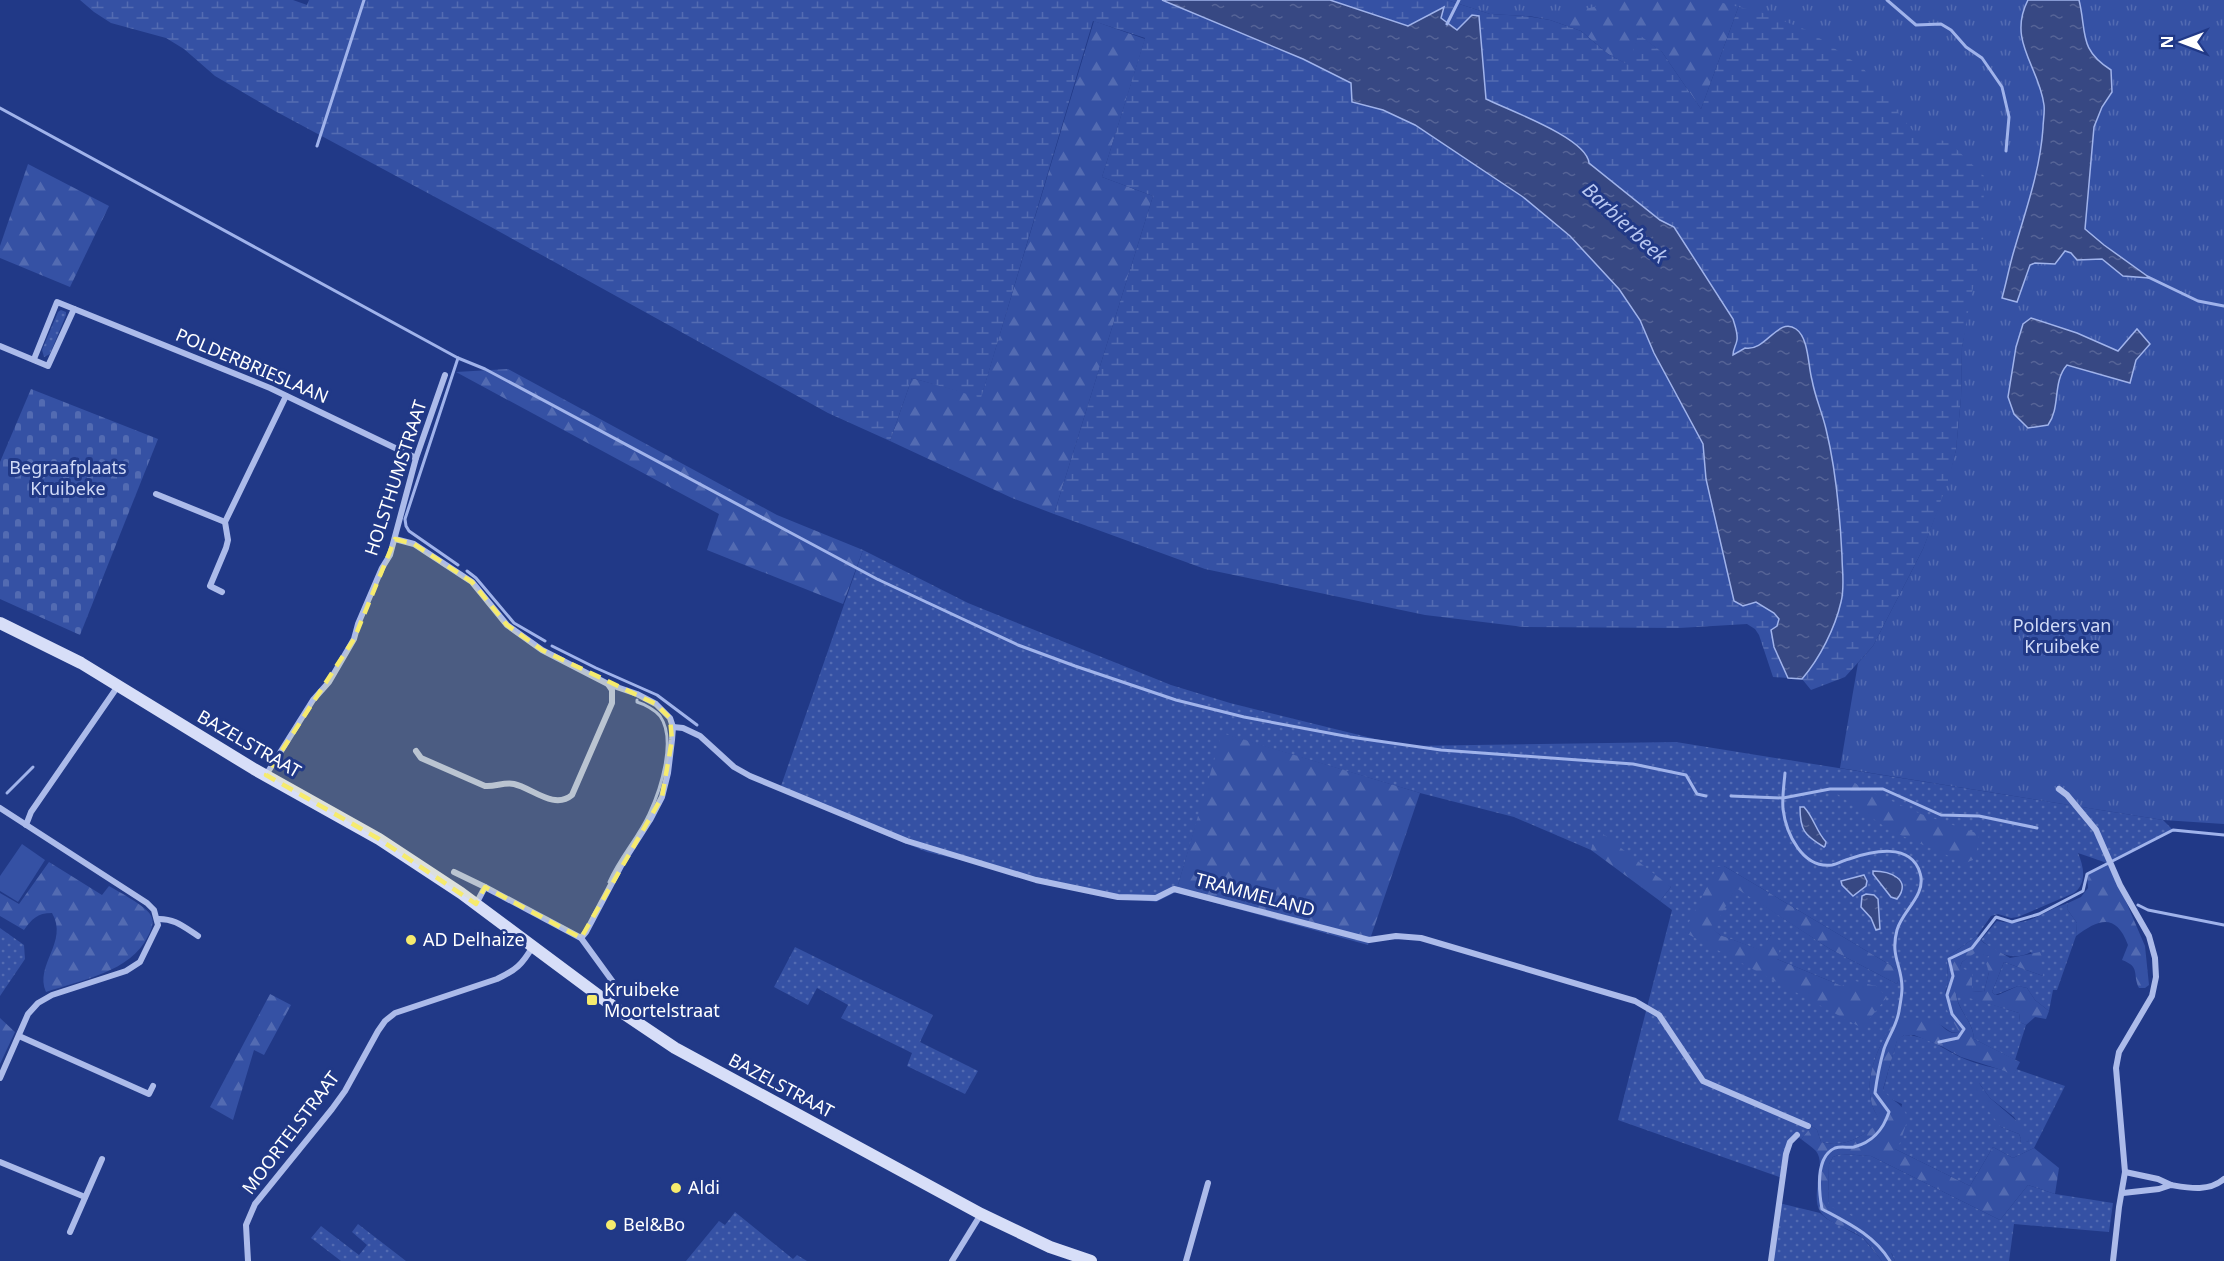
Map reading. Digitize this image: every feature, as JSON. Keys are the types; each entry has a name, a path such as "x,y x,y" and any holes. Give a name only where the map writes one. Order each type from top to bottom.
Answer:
{"main road":[{"name":"BAZELSTRAAT","path":"0,623 70,657 266,775 379,839 476,904 614,1007 675,1048 981,1214 1050,1247 1091,1261"}],"street":[{"path":"0,346 48,366 74,309 57,302 34,359"},
{"name":"POLDERBRIESLAAN","path":"74,309 286,396 416,458"},
{"name":"HOLSTHUMSTRAAT","path":"266,775 313,700 329,682 354,639 382,568 390,555 416,458 445,375"},
{"path":"222,592 210,586 228,540 225,522 286,396"},
{"path":"156,494 225,522"},
{"path":"395,539 414,544 471,582 498,616 519,635 542,650 608,684 637,694 656,704 670,718 673,727 668,773 662,797 581,938"},
{"path":"416,751 421,758 485,786 494,787 512,783 555,801 566,800 572,795 612,703 612,690 608,684"},
{"path":"26,825 31,812 118,686"},
{"name":"TRAMMELAND","path":"673,727 692,732 734,767 767,784 907,841 1036,880 1118,897 1156,898 1174,889 1369,940 1396,936 1421,938 1635,1001 1659,1015 1703,1081 1808,1126"},
{"path":"2059,789 2091,822 2149,936 2155,958 2157,977 2152,996 2119,1052 2116,1068 2125,1172 2113,1261"},
{"path":"0,807 147,903 154,910 157,919 155,934 140,962 126,971 52,995 38,1002 28,1014 0,1078"},
{"path":"454,872 581,938 613,982"},
{"path":"476,904 485,887"},
{"path":"157,919 168,918 198,936"},
{"name":"MOORTELSTRAAT","path":"248,1261 246,1225 249,1214 339,1100 386,1021 400,1011 497,979 511,972 522,964 533,946"},
{"path":"18,1036 156,1098"},
{"path":"149,1094 153,1086"},
{"path":"1772,1261 1786,1154 1790,1142 1797,1136"},
{"path":"70,1232 102,1159"},
{"path":"0,1162 85,1197"},
{"path":"2125,1172 2158,1179 2171,1185 2194,1188 2209,1187 2224,1179"},
{"path":"1186,1261 1208,1183"},
{"path":"2123,1193 2159,1189 2171,1185"},
{"path":"952,1261 981,1214"}],"highlighted area":[{"path":"395,539 414,544 472,582 507,625 542,650 656,704 670,718 672,740 662,797 581,938 485,887 476,904 379,839 266,775 354,639"}],"green space":[{"path":"80,0 293,0 307,5 309,0 1162,0 1303,59 1351,83 1352,102 1383,110 1415,125 1523,197 1570,236 1619,289 1640,320 1654,353 1703,445 1706,479 1734,601 1743,606 1756,602 1774,613 1779,619 1777,626 1771,630 1774,647 1788,678 1773,677 1759,635 1747,624 1679,628 1524,627 1425,615 1205,569 1054,514 1153,196 1102,177 1145,38 1093,21 981,398 912,378 890,441 828,413 275,111 215,76 184,49 166,38 111,23"},
{"path":"1331,0 1447,0 1490,14 1550,20 1581,31 1608,54 1629,65 1638,34 1662,52 1701,109 1741,0 1975,0 2013,109 1962,347 1961,398 1956,450 1948,484 1923,549 1873,646 1845,677 1811,690 1802,679 1811,669 1841,601 1843,580 1837,491 1826,429 1812,382 1804,342 1775,332 1758,347 1733,356 1732,351 1737,343 1733,319 1674,227 1660,220 1589,163 1486,99 1479,16 1472,15 1457,30 1441,18 1443,8 1408,26"},
{"path":"1447,0 1741,0 1701,109 1662,52 1638,35 1630,66 1608,54 1581,31 1550,20"},
{"path":"1447,0 1618,0 1565,15 1526,16 1490,14"},
{"name":"Polders van Kruibeke","path":"1711,0 2224,0 2224,824 2163,820 1840,768 1858,663 1873,646 1923,549 1947,484 1956,450 1961,398 1962,347 1983,246 1984,176 1949,142 1916,135 1863,68 1809,31 1763,13"},
{"path":"1094,21 1145,39 1102,177 1153,196 1054,514 1012,498 890,441 912,378 981,397"},
{"path":"28,164 109,206 70,287 0,258 0,246"},
{"path":"61,310 66,312 66,315 50,354 44,357 42,350 58,312"},
{"path":"508,369 777,515 863,550 843,604 707,550 719,514 456,372"},
{"name":"Begraafplaats Kruibeke","path":"31,389 158,439 80,635 0,599 0,462"},
{"path":"863,550 968,603 1171,685 1230,703 1404,746 1676,742 2163,820 2173,830 2107,863 2078,853 2082,864 2083,880 2074,893 2018,917 2011,918 1998,914 1991,916 1977,936 1947,957 1948,983 1945,992 1959,1032 1950,1031 1932,1023 1897,1019 1880,1046 1870,1079 1872,1103 1881,1122 1853,1140 1838,1144 1821,1142 1817,1130 1812,1126 1801,1139 1797,1136 1790,1142 1782,1178 1618,1120 1672,910 1660,901 1671,887 1592,845 1591,850 1514,817 1420,793 1223,734 1176,892 1156,902 1118,897 927,852 858,824 781,786","holes":["1724,866 1902,972 1897,984 1830,949 1736,887 1712,929 1720,935 1762,951 1771,935 1777,959 1842,986 1685,932"]},
{"path":"1222,733 1420,793 1368,945 1176,892"},
{"path":"1836,779 1848,779 1921,814 1979,834 1973,860 1965,863 1891,831 1830,789"},
{"path":"1603,834 1671,887 1660,901 1591,850 1592,845"},
{"path":"22,844 45,860 18,902 0,891 0,876"},
{"path":"49,862 102,895 109,886 125,895 147,910 153,922 140,948 130,958 104,973 46,992 44,972 57,934 52,913 35,917 24,930 0,916 0,893 19,904"},
{"path":"2107,863 2145,946 2149,985 2145,988 2139,988 2134,968 2122,960 2128,945 2118,928 2106,922 2099,923 2076,936 2077,923 2067,909 2068,903 2081,897 2088,888 2087,874"},
{"path":"1724,866 1902,972 1897,984 1830,949 1736,888 1713,929 1720,935 1761,950 1771,935 1782,942 1777,959 1842,986 1851,980 1876,986 1887,997 1862,1028 1684,932 1717,867"},
{"path":"2068,903 2067,909 2077,923 2076,936 2057,990 2053,990 2049,1011 2035,1000 2027,988 2018,986 1995,995 1992,992 2004,962 2043,976 2031,952 2018,956 2005,955 1981,940 1997,921 2008,923 2027,921"},
{"path":"0,928 24,945 25,959 0,996"},
{"path":"1977,936 1984,943 2010,958 2040,952 2043,960 2039,962 2043,967 2043,976 2004,962 1992,992 1998,995 2018,986 2027,988 2035,1000 2049,1011 2046,1019 2035,1017 2026,1025 2020,1022 2019,1013 1956,994 1974,1039 2020,1062 2014,1074 1961,1057 1914,1035 1904,1035 1897,1041 1883,1089 1899,1104 1908,1118 1900,1143 1895,1149 1970,1186 1993,1147 2013,1158 2034,1148 2059,1168 2055,1194 2028,1185 2000,1220 1871,1156 1841,1154 1833,1157 1829,1164 1828,1206 1868,1226 1884,1242 1895,1261 1882,1261 1864,1239 1828,1220 1820,1211 1817,1204 1819,1157 1816,1151 1801,1139 1812,1126 1817,1130 1821,1142 1838,1144 1853,1140 1880,1122 1873,1109 1870,1079 1880,1046 1897,1018 1933,1020 1948,1031 1959,1032 1943,1003 1948,983 1947,957","holes":["1975,953 1989,956 1986,963 1989,972 1984,992 1972,991 1972,973 1960,967 1962,962"]},
{"path":"795,947 933,1015 920,1042 978,1071 965,1094 907,1066 912,1053 841,1018 848,1005 817,988 808,1005 774,987"},
{"path":"1975,952 1990,956 1984,992 1972,991 1960,967 1962,962"},
{"path":"1956,993 2019,1013 2020,1022 2026,1025 2015,1060 1974,1039"},
{"path":"270,994 291,1005 264,1055 254,1050 233,1120 210,1107"},
{"path":"0,1018 15,1032 0,1064"},
{"path":"1904,1035 1919,1037 1973,1062 2014,1073 2016,1069 2065,1086 2034,1148 2013,1158 1993,1147 1970,1186 1895,1149 1902,1104 1889,1098 1883,1090 1897,1040","holes":["1979,1083 1990,1098 2014,1117 2029,1141 2020,1143 2019,1134 2001,1127"]},
{"path":"1978,1082 1990,1098 2025,1128 2029,1141 2020,1144 2019,1134 2001,1127 1972,1085"},
{"path":"1841,1154 1871,1156 2000,1220 2028,1185 2055,1194 2113,1203 2109,1232 2014,1224 2009,1261 1895,1261 1892,1254 1828,1206 1829,1164 1833,1157"},
{"path":"1779,1203 1820,1213 1863,1238 1882,1261 1771,1261"},
{"path":"735,1212 793,1259 797,1255 807,1261 686,1261 719,1221 725,1225"},
{"path":"358,1224 406,1261 341,1261 311,1238 321,1226 359,1255 367,1245 352,1232"}],"water":[{"path":"1162,0 1330,0 1408,26 1444,7 1441,18 1457,30 1472,15 1479,16 1486,99 1545,126 1575,144 1585,154 1589,163 1660,220 1674,227 1733,319 1737,342 1733,355 1745,348 1759,345 1783,327 1790,326 1800,333 1806,345 1813,386 1832,460 1839,508 1843,585 1841,602 1831,632 1815,662 1802,679 1788,678 1774,647 1771,630 1777,626 1779,619 1774,613 1756,602 1743,606 1734,601 1706,479 1703,444 1654,353 1640,320 1619,289 1570,236 1523,197 1415,125 1383,110 1352,102 1351,83 1303,59"},
{"path":"2028,0 2079,0 2088,47 2100,62 2111,70 2112,92 2102,107 2094,127 2085,229 2150,278 2123,276 2102,259 2077,260 2071,253 2065,251 2055,264 2030,265 2017,302 2002,298 2035,176 2043,128 2044,108 2041,91 2026,53 2021,28 2022,15"},
{"path":"2031,318 2077,333 2118,351 2137,329 2150,344 2136,360 2130,383 2067,365 2062,372 2052,418 2048,425 2028,428 2014,414 2008,397 2016,347 2023,324"},
{"path":"1800,807 1804,807 1826,842 1824,847 1804,831"},
{"path":"1873,871 1892,875 1901,881 1901,892 1897,899 1891,897"},
{"path":"1864,875 1867,881 1866,886 1853,896 1842,885 1841,881"},
{"path":"1874,895 1878,899 1880,929 1876,930 1871,918 1861,907 1862,896"}],"waterway":[{"path":"317,146 364,0"},
{"path":"1447,24 1459,0"},
{"name":"Barbierbeek","path":"1887,0 1916,25 1941,24 1951,30 1966,47 1982,58 2002,87 2009,117 2006,151"},
{"path":"0,108 458,358 485,369 877,579 1018,645 1176,700 1244,717 1350,737 1441,750 1633,764 1686,775 1697,794 1706,796"},
{"path":"2148,277 2198,301 2224,306"},
{"path":"458,358 405,519 409,531 458,565"},
{"path":"467,571 476,578 514,623 545,641"},
{"path":"552,646 657,695 697,725"},
{"path":"609,882 649,814 665,765 667,751 665,726 658,714 637,700"},
{"path":"7,793 33,767"},
{"name":"Barbierbeek","path":"1785,773 1783,800 1785,819 1792,839 1805,856 1822,865 1832,865 1869,853 1890,851 1908,857 1915,863 1920,873 1920,889 1900,923 1895,939 1902,988 1901,997 1897,1021 1883,1054 1875,1093 1889,1112 1880,1130 1867,1142 1854,1147 1837,1147 1829,1153 1824,1159 1820,1176 1822,1209 1868,1237 1890,1261"},
{"path":"1731,796 1783,798 1830,789 1883,789 1941,815 1979,816 2037,828"},
{"path":"1939,1042 1958,1038 1964,1029 1952,1014 1947,995 1953,976 1949,959 1972,948 1996,917 2012,922 2039,914 2083,891 2087,874 2173,830 2224,835"},
{"path":"2138,905 2148,910 2224,925"}],"place":[{"name":"AD Delhaize","path":"411,940"},
{"name":"Kruibeke Moortelstraat","path":"592,1000"},
{"name":"Aldi","path":"676,1188"},
{"name":"Bel&Bo","path":"611,1225"}]}
